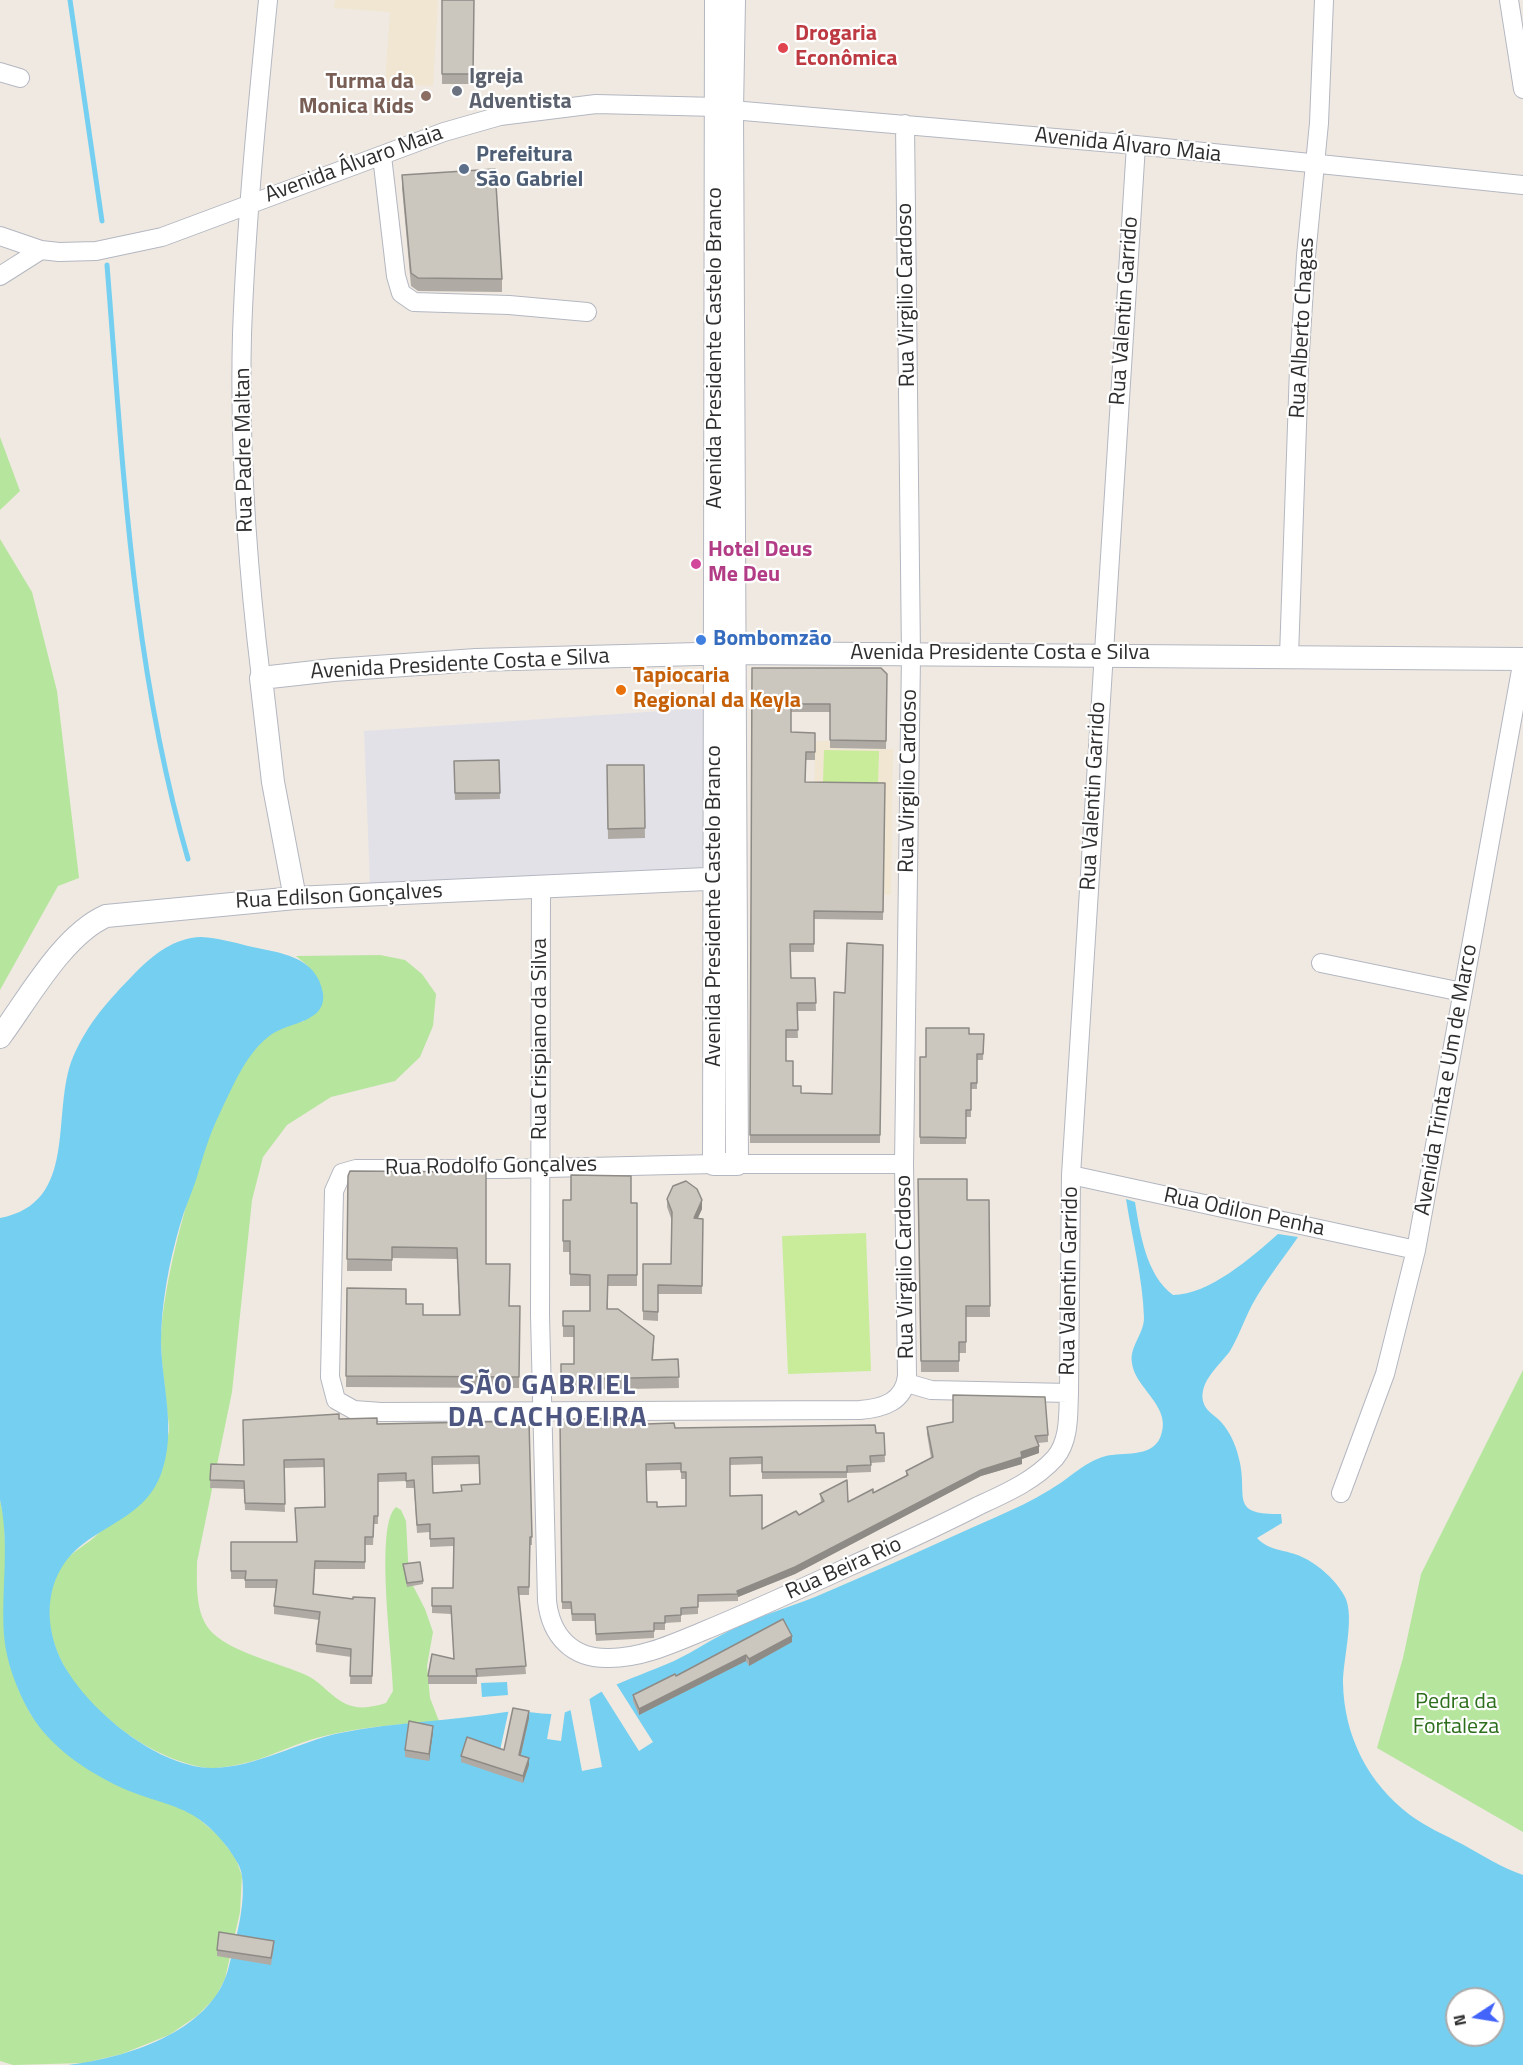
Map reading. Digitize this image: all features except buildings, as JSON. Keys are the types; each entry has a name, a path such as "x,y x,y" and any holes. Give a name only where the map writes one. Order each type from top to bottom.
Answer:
{"street":[{"name":"Rua Padre Maltan","path":"268,0 249,203 242,336 243,472 248,562 273,782 295,898"},
{"name":"Avenida Presidente Castelo Branco","path":"714,1164 725,878 724,109 716,0"},
{"name":"Avenida Presidente Castelo Branco","path":"724,109 734,0"},
{"name":"Rua Alberto Chagas","path":"1289,656 1299,368 1319,123 1324,0"},
{"path":"1509,0 1523,88"},
{"path":"0,72 20,78"},
{"name":"Avenida Álvaro Maia","path":"0,236 41,250 59,252 96,251 162,237 249,203 471,124 563,106 596,104 724,109 904,124 1136,145 1523,185"},
{"name":"Rua Virgilio Cardoso","path":"902,1391 911,656 904,124"},
{"name":"Rua Valentin Garrido","path":"1062,1446 1067,1423 1069,1393 1071,1175 1136,145"},
{"path":"381,156 396,276 401,293 407,299 423,303 509,305 587,312"},
{"path":"0,276 41,250"},
{"name":"Avenida Presidente Costa e Silva","path":"261,678 333,670 476,660 725,653 911,656 1103,654 1523,659"},
{"name":"Avenida Trinta e Um de Marco","path":"1341,1493 1385,1374 1416,1250 1523,659"},
{"name":"Avenida Presidente Castelo Branco","path":"725,878 737,1164"},
{"name":"Rua Edilson Gonçalves","path":"0,1037 74,937 93,922 121,914 295,898 725,878"},
{"name":"Rua Crispiano da Silva","path":"542,886 542,1410 546,1580 551,1622 562,1643 589,1656 608,1658"},
{"path":"1321,963 1462,992"},
{"name":"Rua Rodolfo Gonçalves","path":"542,1410 366,1412 354,1410 336,1400 330,1377 334,1191 342,1173 356,1169 904,1164"},
{"name":"Rua Odilon Penha","path":"1071,1175 1416,1250"},
{"path":"542,1410 860,1410 886,1406 902,1391 1069,1393"},
{"name":"Rua Beira Rio","path":"608,1658 629,1656 656,1649 715,1626 940,1526 1031,1479 1056,1456 1062,1446"}],"shaded area":[{"path":"335,0 438,0 433,86 385,83 390,12 334,8"},
{"path":"707,708 710,868 370,885 364,731"},
{"path":"815,741 839,741 839,749 893,749 891,895 813,894"}],"green space":[{"path":"0,437 20,491 0,510"},
{"path":"0,539 32,592 57,691 79,878 58,886 0,990"},
{"path":"824,750 879,751 878,784 823,783"},
{"path":"380,955 405,960 422,974 436,994 433,1026 420,1057 395,1081 331,1097 287,1125 263,1157 252,1200 232,1392 197,1562 198,1597 204,1622 217,1637 228,1644 308,1676 336,1698 351,1706 366,1707 386,1703 393,1691 386,1594 386,1539 390,1519 396,1507 401,1510 406,1521 409,1578 425,1609 433,1632 427,1666 430,1698 439,1721 376,1727 328,1735 250,1762 207,1768 174,1759 142,1743 113,1723 76,1685 66,1670 52,1636 49,1619 53,1584 65,1561 106,1525 168,1436 161,1340 164,1309 181,1225 210,1133 228,1092 247,1059 271,1034 304,1021 308,966 296,956"},
{"path":"866,1233 871,1371 788,1374 782,1236"},
{"name":"Pedra da Fortaleza","path":"1523,1370 1523,1832 1377,1748 1403,1658 1421,1574"},
{"path":"0,1500 4,1519 10,1664 31,1715 162,1800 193,1814 219,1836 236,1859 242,1876 240,1912 225,1979 215,1998 197,2016 169,2035 122,2054 84,2063 13,2065 0,2061"}],"water":[{"path":"201,937 219,939 294,958 304,963 319,980 323,1003 313,1016 272,1034 255,1050 236,1081 206,1146 176,1239 164,1299 161,1343 168,1442 166,1458 155,1487 138,1507 94,1536 69,1557 59,1572 53,1588 50,1622 59,1656 80,1688 112,1721 151,1749 172,1759 193,1766 213,1768 246,1763 324,1737 361,1729 506,1712 559,1714 571,1710 624,1681 674,1661 737,1627 815,1597 1010,1511 1050,1490 1097,1459 1136,1453 1150,1449 1156,1444 1163,1427 1162,1417 1132,1363 1133,1351 1142,1330 1144,1318 1126,1199 1135,1202 1142,1240 1150,1265 1164,1287 1173,1295 1201,1289 1215,1282 1243,1263 1278,1234 1298,1237 1257,1296 1230,1351 1207,1380 1203,1401 1208,1410 1225,1426 1233,1441 1240,1463 1244,1502 1247,1508 1265,1514 1281,1514 1282,1523 1257,1538 1267,1546 1296,1554 1314,1564 1332,1579 1345,1597 1349,1616 1343,1673 1344,1703 1354,1740 1371,1773 1395,1802 1410,1815 1500,1865 1523,1875 1523,2065 68,2065 115,2056 163,2039 184,2026 203,2010 218,1992 228,1970 241,1912 243,1888 239,1865 228,1848 203,1822 178,1808 107,1781 69,1756 47,1736 30,1713 21,1695 7,1655 4,1635 5,1550 0,1500 0,1218 25,1209 42,1194 52,1175 58,1153 67,1079 73,1057 93,1022 135,973 165,948 182,940"},
{"path":"507,1682 508,1695 482,1697 481,1683"}],"pier":[{"path":"615,1682 653,1742 639,1751 600,1689"},
{"path":"589,1697 602,1767 582,1771 570,1707"},
{"path":"514,1708 504,1754 499,1755 509,1709"},
{"path":"552,1711 565,1711 561,1741 547,1739"}],"waterway":[{"path":"70,0 102,221"},
{"path":"107,265 125,490 142,639 169,786 188,859"}],"place":[{"name":"Drogaria Econômica","path":"783,48"},
{"name":"Igreja Adventista","path":"457,91"},
{"name":"Turma da Monica Kids","path":"426,96"},
{"name":"Prefeitura São Gabriel","path":"464,169"},
{"name":"Hotel Deus Me Deu","path":"696,564"},
{"name":"Bombomzão","path":"701,640"},
{"name":"Tapiocaria Regional da Keyla","path":"621,690"}],"district":[{"name":"SÃO GABRIEL DA CACHOEIRA","path":"548,1403"}]}
